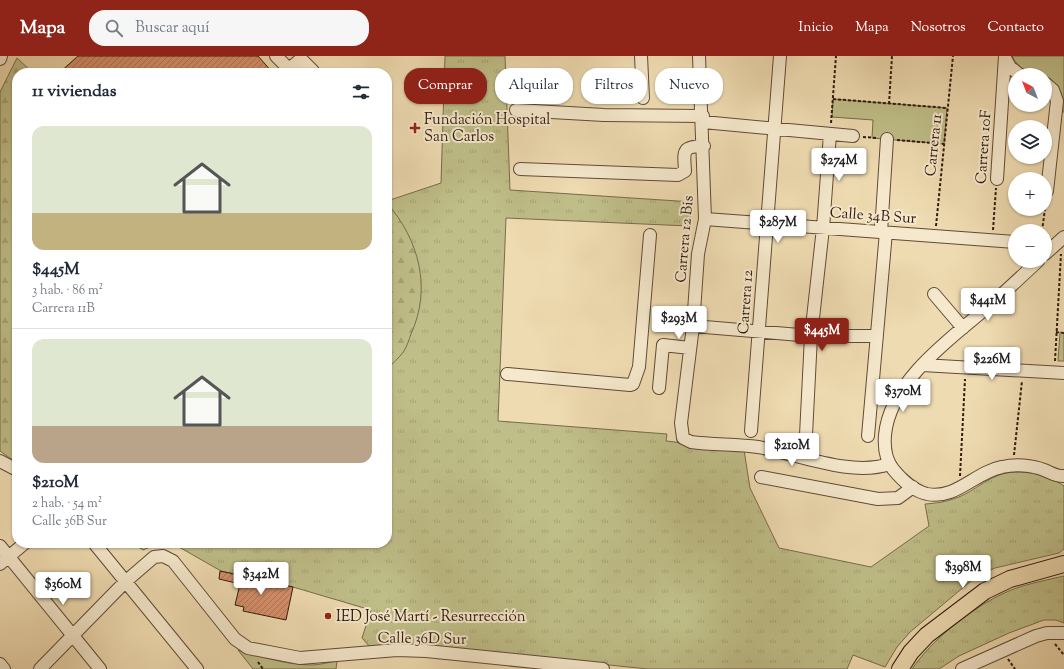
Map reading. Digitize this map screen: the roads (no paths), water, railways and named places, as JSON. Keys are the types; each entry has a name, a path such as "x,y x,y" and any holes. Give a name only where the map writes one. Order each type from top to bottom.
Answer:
{"main road":[{"path":"900,669 911,652 927,635 985,591 1010,580 1064,564"}],"street":[{"path":"266,56 268,58 273,56"},
{"path":"276,56 288,68"},
{"path":"641,56 642,68"},
{"name":"Carrera 12 Bis","path":"700,56 704,146 705,219 698,254 693,326 681,423 683,438 691,442 749,446 778,451"},
{"name":"Carrera 12","path":"751,431 780,56"},
{"path":"1005,57 1011,68"},
{"name":"Carrera 10F","path":"997,179 1005,57"},
{"path":"294,68 301,59 310,68"},
{"path":"1049,172 1057,101 1052,89"},
{"path":"516,110 703,119 774,129 853,136"},
{"path":"778,451 785,444 804,440 806,438 811,336 823,228 830,134"},
{"path":"868,436 877,336 887,139"},
{"path":"520,169 678,175 685,171 684,153 686,149 690,146 704,146"},
{"name":"Calle 34B Sur","path":"705,219 1008,241"},
{"path":"507,374 630,385 636,381 639,367 650,235"},
{"path":"1030,268 922,365 904,388 894,404 889,417 884,442 890,464 919,491 937,495 947,494 990,471 1013,466 1042,469 1063,477"},
{"path":"934,294 963,328"},
{"path":"693,326 759,330 811,336 877,336"},
{"path":"659,388 663,345 680,345 690,348"},
{"path":"922,365 1059,373"},
{"path":"639,367 661,369"},
{"path":"778,451 854,468 879,468 890,464"},
{"path":"0,461 12,467"},
{"path":"761,477 878,499 898,498 913,487"},
{"path":"0,546 4,560 100,669"},
{"path":"4,560 19,548"},
{"path":"98,548 197,669"},
{"name":"Calle 36D Sur","path":"125,582 154,557 163,556 173,561 241,644 248,648 300,658 397,650 426,651 603,669"},
{"path":"40,669 125,582"},
{"path":"962,669 1036,636 1047,633 1064,633"},
{"path":"0,664 4,669"}],"place":[{"name":"Fundación Hospital San Carlos","path":"415,128"},
{"name":"IED José Martí - Resurrección","path":"328,616"}]}
